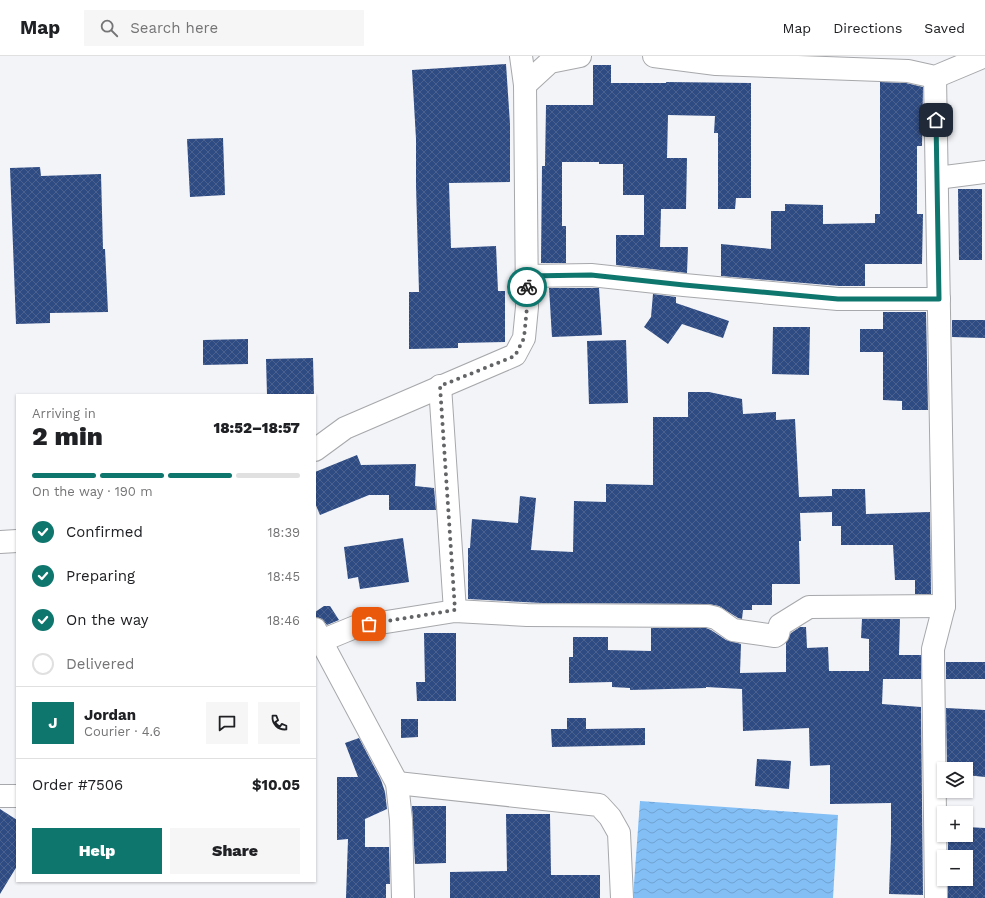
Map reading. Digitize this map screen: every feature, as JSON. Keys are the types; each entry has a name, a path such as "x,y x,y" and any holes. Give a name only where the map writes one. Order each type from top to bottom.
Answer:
{"street":[{"path":"316,449 345,428 440,386 515,356 524,338 527,307 525,85 520,56"},
{"path":"525,85 550,62 580,56"},
{"path":"654,56 716,64 908,72 935,77 985,56"},
{"path":"935,77 944,606 933,648 936,898"},
{"path":"937,178 985,172"},
{"path":"526,276 591,275 838,299 939,299"},
{"path":"440,386 455,610"},
{"path":"0,542 16,541"},
{"path":"403,898 401,820 397,783 318,635 355,627 455,610 527,615 708,616 716,618 733,630 775,636 778,634 780,626 809,607 944,606"},
{"path":"397,783 599,805 610,817 619,833 622,898"},
{"path":"0,796 16,796"}],"water":[{"path":"640,801 838,815 833,898 633,898"}],"building":[{"path":"506,64 510,124 510,182 449,183 451,248 496,246 498,291 505,291 505,342 458,343 458,348 409,349 409,292 419,292 416,139 412,70"},
{"path":"593,65 611,65 611,83 751,83 751,198 736,198 735,209 718,209 718,133 714,133 715,116 668,115 667,158 687,158 686,209 661,209 660,247 688,247 687,273 616,265 616,235 644,235 644,195 623,195 623,164 599,164 599,162 562,162 562,226 566,226 566,263 541,263 542,166 545,166 546,105 593,105"},
{"path":"880,82 906,83 923,87 922,146 917,146 917,214 923,214 922,264 865,264 865,286 839,286 721,276 721,244 771,249 771,211 785,211 785,204 823,205 823,224 875,223 875,214 880,214"},
{"path":"223,138 225,195 190,197 187,139"},
{"path":"40,167 41,176 101,174 103,249 105,249 108,312 50,313 50,323 16,324 10,168"},
{"path":"958,189 982,189 982,260 959,260"},
{"path":"549,288 599,288 602,335 552,337"},
{"path":"653,294 676,297 676,303 729,321 723,338 682,324 668,344 644,327 651,317"},
{"path":"883,312 926,312 928,410 902,410 902,401 883,400 883,352 860,352 860,329 883,329"},
{"path":"952,320 985,320 985,338 952,337"},
{"path":"773,327 810,327 809,375 772,374"},
{"path":"248,339 248,364 203,365 203,340"},
{"path":"626,340 628,403 589,404 587,341"},
{"path":"313,358 314,394 267,394 266,359"},
{"path":"688,392 709,392 742,399 743,414 776,412 776,420 795,419 799,497 832,496 832,489 865,489 866,514 930,512 931,594 915,594 915,580 895,580 893,545 841,545 841,526 832,526 832,512 800,513 800,584 772,584 772,605 752,605 752,610 743,610 742,619 719,606 708,604 542,603 468,599 468,548 470,548 472,519 518,523 520,496 536,498 531,550 573,552 574,501 606,502 606,484 653,485 653,417 688,417"},
{"path":"357,455 361,465 416,464 415,486 434,488 436,510 389,510 389,495 369,495 320,515 316,505 316,472"},
{"path":"403,538 409,582 360,589 358,577 348,579 344,547"},
{"path":"324,606 330,606 339,620 327,625 322,619 316,617 316,611"},
{"path":"862,619 900,619 899,655 921,655 921,679 883,679 882,704 921,707 923,895 889,894 891,803 830,804 830,765 810,766 809,728 743,731 742,689 706,687 630,690 630,688 612,687 612,682 569,683 569,657 573,657 573,637 608,637 608,650 651,651 651,628 706,628 726,640 741,644 740,673 786,672 786,642 791,633 800,627 806,627 807,648 828,647 829,671 869,671 869,639 861,638"},
{"path":"424,633 456,633 456,701 417,701 416,682 425,682"},
{"path":"946,662 985,662 985,679 946,679"},
{"path":"946,708 985,710 985,777 973,776 973,762 947,762"},
{"path":"567,718 586,718 586,729 645,728 645,745 552,747 551,729 567,729"},
{"path":"401,719 418,719 418,737 401,738"},
{"path":"359,738 381,780 385,792 387,809 365,819 365,847 389,847 390,884 386,884 386,898 346,898 348,839 337,840 337,777 358,777 345,743"},
{"path":"757,759 791,761 789,789 755,786"},
{"path":"412,806 446,806 446,863 415,864"},
{"path":"0,809 16,819 16,868 0,894"},
{"path":"506,814 550,814 551,875 600,875 600,898 450,898 450,872 507,871"},
{"path":"973,827 985,828 985,898 948,898 948,886 973,886 973,850 948,850 948,842 973,842"}],"way so far":[{"path":"369,624 455,610 440,386 515,356 524,338 527,287"}],"route":[{"path":"527,287 526,276 591,275 838,299 939,299 936,120"}]}
